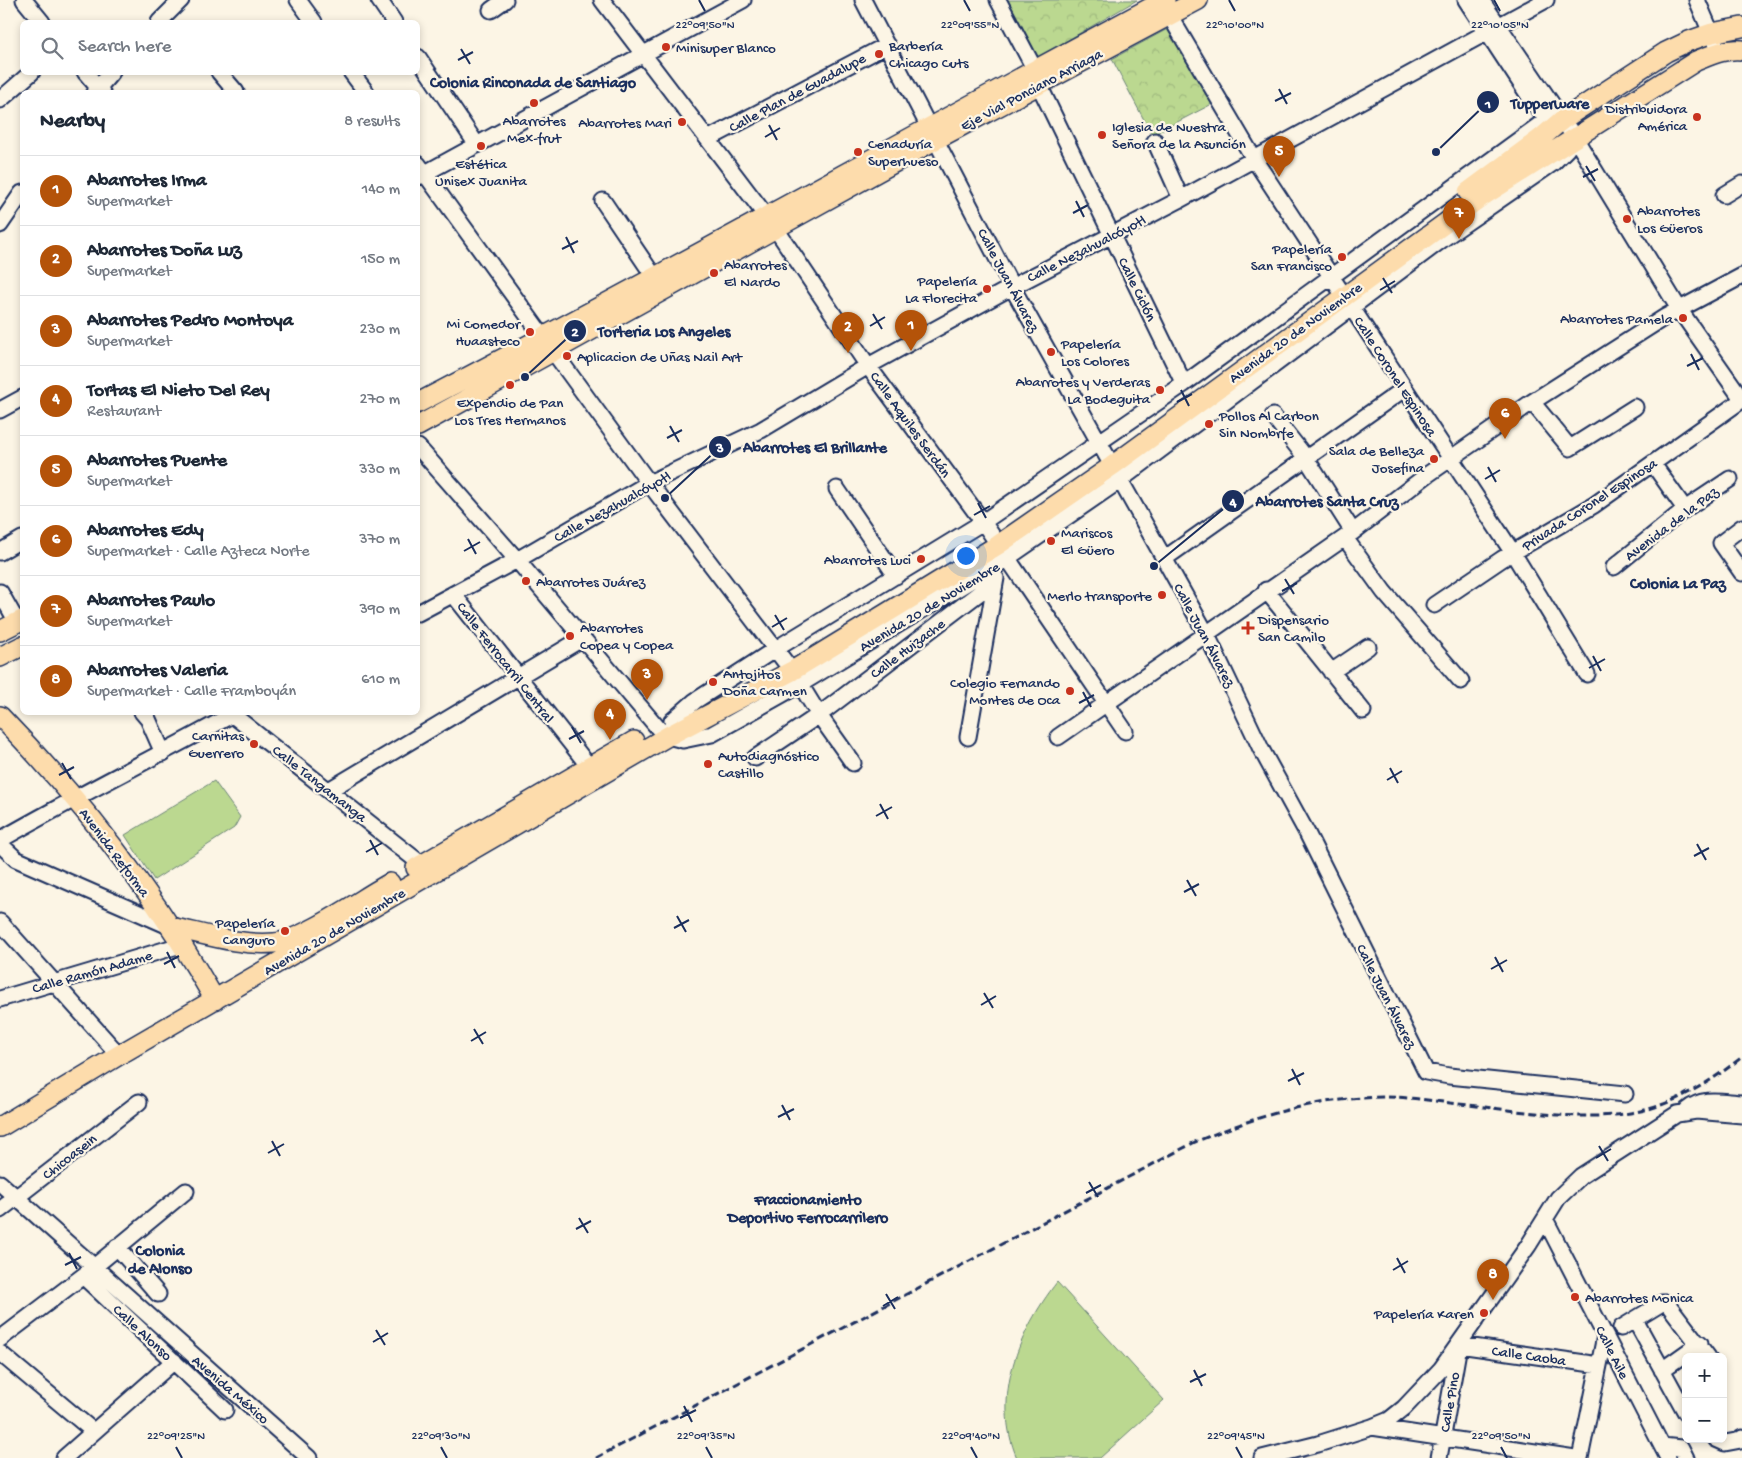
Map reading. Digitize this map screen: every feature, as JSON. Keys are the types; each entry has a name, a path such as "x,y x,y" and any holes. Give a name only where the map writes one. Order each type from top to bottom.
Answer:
{"main road":[{"name":"Eje Vial Ponciano Arriaga","path":"420,402 548,344 1037,78 1164,4 1198,0"},
{"path":"1521,139 1552,127 1666,52 1712,33 1742,27"},
{"path":"1575,138 1696,61 1733,49 1742,50"},
{"path":"1526,168 1552,127"},
{"name":"Avenida 20 de Noviembre","path":"0,1128 119,1055 215,1000 427,869 666,728 787,667 995,540 1109,461 1340,293 1552,127"},
{"name":"Avenida 20 de Noviembre","path":"1340,293 1526,168 1575,138"},
{"name":"Eje Vial Ponciano Arriaga","path":"420,425 655,278 772,223"},
{"path":"0,631 20,621"},
{"path":"0,657 20,647"},
{"name":"Avenida Reforma","path":"0,716 74,798 184,944 215,1000"},
{"name":"Avenida 20 de Noviembre","path":"171,927 251,943 274,942 302,934 427,869"}],"street":[{"path":"24,0 40,20"},
{"path":"168,19 181,0"},
{"path":"298,0 313,20"},
{"path":"379,0 393,20"},
{"path":"491,10 505,0"},
{"name":"Calle Aquiles Serdán","path":"602,0 772,223 868,366 995,540 1125,731"},
{"path":"743,0 477,145 420,171 787,667 853,763"},
{"name":"Calle Juan Álvarez","path":"863,0 1012,287 1207,635 1261,748 1307,833 1426,1072 1448,1076 1625,1094"},
{"name":"Calle Ciclón","path":"998,0 1184,384"},
{"path":"1466,0 1491,28 1552,127 1575,138 1679,308 1742,399"},
{"path":"1481,0 1491,28"},
{"name":"Calle Nezahualcóyotl","path":"420,612 517,560 649,483 761,430 868,366 1012,287 1181,199 1491,28 1546,0"},
{"path":"1697,0 1712,33 1718,53"},
{"name":"Calle Coronel Espinosa","path":"1164,4 1254,158 1340,293 1513,553 1588,674"},
{"name":"Calle Plan de Guadalupe","path":"708,140 887,45"},
{"path":"420,60 477,145"},
{"path":"0,100 29,75"},
{"path":"86,75 97,90"},
{"path":"99,90 110,75"},
{"path":"222,75 234,90"},
{"path":"353,75 364,90"},
{"name":"Avenida 20 de Noviembre","path":"666,728 695,701 787,667 896,576 995,540 1109,461 1184,384 1340,293 1447,236 1553,163 1575,138"},
{"name":"Avenida 20 de Noviembre","path":"1340,293 1521,139"},
{"path":"1155,141 1181,199"},
{"path":"1724,195 1742,184"},
{"path":"0,225 20,196"},
{"path":"603,201 655,278"},
{"path":"1058,737 1207,635 1266,590 1349,535 1450,459 1532,402 1679,308 1742,276"},
{"path":"1164,559 1404,389"},
{"path":"0,410 20,399"},
{"name":"Privada Coronel Espinosa","path":"1434,605 1513,553 1594,505 1742,399"},
{"path":"1532,402 1570,448 1635,407"},
{"path":"1274,416 1306,458 1349,535 1384,592 1461,680"},
{"path":"420,449 583,638 666,728"},
{"path":"1653,464 1686,509"},
{"name":"Avenida de la Paz","path":"1614,567 1686,509 1730,479"},
{"path":"837,489 896,576"},
{"path":"1742,527 1721,543 1742,573"},
{"path":"0,552 20,540"},
{"path":"968,737 995,581 995,540"},
{"name":"Calle Huizache","path":"755,758 819,715 995,581"},
{"path":"1266,590 1363,710"},
{"path":"0,592 20,621"},
{"name":"Calle Ferrocarril Central","path":"453,594 593,772"},
{"path":"329,790 583,638"},
{"path":"1331,672 1368,646"},
{"path":"145,715 163,753"},
{"path":"0,840 74,798 163,753 230,715"},
{"name":"Calle Tangamanga","path":"235,715 427,869"},
{"path":"0,844 16,859 171,927"},
{"path":"0,922 119,1055"},
{"name":"Calle Ramón Adame","path":"0,999 184,944"},
{"path":"1262,1458 1317,1451 1389,1420 1404,1408 1441,1369 1558,1198 1581,1176 1668,1119 1686,1111 1695,1103 1703,1100 1742,1104"},
{"name":"Chicoasein","path":"0,1210 138,1102"},
{"path":"1686,1111 1742,1115"},
{"name":"Calle Alonso","path":"0,1184 88,1271 174,1361 225,1410"},
{"path":"0,1339 88,1271 186,1191"},
{"name":"Calle Aile","path":"1545,1219 1665,1452"},
{"path":"117,1247 158,1294"},
{"name":"Calle Alonso","path":"88,1271 152,1320"},
{"path":"1621,1328 1662,1303 1667,1303 1700,1343 1706,1353"},
{"name":"Avenida México","path":"152,1320 309,1458"},
{"path":"1634,1320 1662,1370 1680,1389"},
{"path":"1580,1458 1605,1336"},
{"path":"1662,1370 1700,1343"},
{"name":"Calle Caoba","path":"1459,1345 1598,1364"},
{"name":"Calle Pino","path":"1439,1458 1459,1345"},
{"path":"0,1353 93,1431"},
{"path":"64,1458 174,1361"},
{"path":"1372,1427 1575,1458"},
{"path":"1727,1443 1742,1440"},
{"path":"1665,1452 1687,1449"}],"green space":[{"path":"1004,0 1137,0 1037,58"},
{"path":"1173,26 1214,103 1152,135 1112,59"},
{"path":"214,781 240,817 234,828 154,880 125,835"},
{"path":"1057,1282 1164,1400 1100,1458 1017,1458 1010,1435 1007,1412 1008,1388 1013,1365 1031,1322"}],"railway":[{"path":"596,1458 1195,1142 1219,1132 1288,1110 1360,1098 1418,1099 1557,1115 1611,1115 1637,1112 1683,1096 1742,1057"}],"place":[{"name":"Minisuper Blanco","path":"666,47"},
{"name":"Barbería Chicago Cuts","path":"879,54"},
{"name":"Abarrotes Mex-frut","path":"534,103"},
{"name":"Distribuidora América","path":"1697,117"},
{"name":"Abarrotes Mari","path":"682,122"},
{"name":"Iglesia de Nuestra Señora de la Asunción","path":"1102,135"},
{"name":"Estética Unisex Juanita","path":"481,146"},
{"name":"Cenaduría Superhueso","path":"858,152"},
{"name":"Tupperware","path":"1436,152"},
{"name":"Abarrotes Puente","path":"1279,177"},
{"name":"Abarrotes Los Güeros","path":"1627,219"},
{"name":"Abarrotes Paulo","path":"1459,239"},
{"name":"Papelería San Francisco","path":"1342,257"},
{"name":"Abarrotes El Nardo","path":"714,273"},
{"name":"Papelería La Florecita","path":"987,289"},
{"name":"Abarrotes Pamela","path":"1683,318"},
{"name":"Mi Comedor Huaasteco","path":"530,332"},
{"name":"Abarrotes Irma","path":"911,351"},
{"name":"Papelería Los Colores","path":"1051,352"},
{"name":"Abarrotes Doña Luz","path":"848,353"},
{"name":"Aplicacion de Uñas Nail Art","path":"567,356"},
{"name":"Torteria Los Angeles","path":"525,377"},
{"name":"Expendio de Pan Los Tres Hermanos","path":"510,385"},
{"name":"Abarrotes y Verderas La Bodeguita","path":"1160,390"},
{"name":"Pollos Al Carbon Sin Nombrfe","path":"1209,424"},
{"name":"Abarrotes Edy","path":"1505,439"},
{"name":"Sala de Belleza Josefina","path":"1434,459"},
{"name":"Abarrotes El Brillante","path":"665,498"},
{"name":"Mariscos El Güero","path":"1051,541"},
{"name":"Abarrotes Luci","path":"921,559"},
{"name":"Abarrotes Santa Cruz","path":"1154,566"},
{"name":"Abarrotes Juárez","path":"526,581"},
{"name":"Merlo transporte","path":"1162,595"},
{"name":"Dispensario San Camilo","path":"1248,628"},
{"name":"Abarrotes Copea y Copea","path":"570,636"},
{"name":"Antojitos Doña Carmen","path":"713,682"},
{"name":"Colegio Fernando Montes de Oca","path":"1070,691"},
{"name":"Abarrotes Pedro Montoya","path":"647,700"},
{"name":"Tortas El Nieto Del Rey","path":"610,740"},
{"name":"Carnitas Guerrero","path":"254,744"},
{"name":"Autodiagnóstico Castillo","path":"708,764"},
{"name":"Papelería Canguro","path":"285,931"},
{"name":"Abarrotes Monica","path":"1575,1297"},
{"name":"Abarrotes Valeria","path":"1493,1300"},
{"name":"Papelería Karen","path":"1484,1313"}],"district":[{"name":"Colonia Rinconada de Santiago","path":"533,81"},
{"name":"Colonia La Paz","path":"1678,582"},
{"name":"Fraccionamiento Deportivo Ferrocarrilero","path":"808,1207"},
{"name":"Colonia de Alonso","path":"160,1258"}]}
